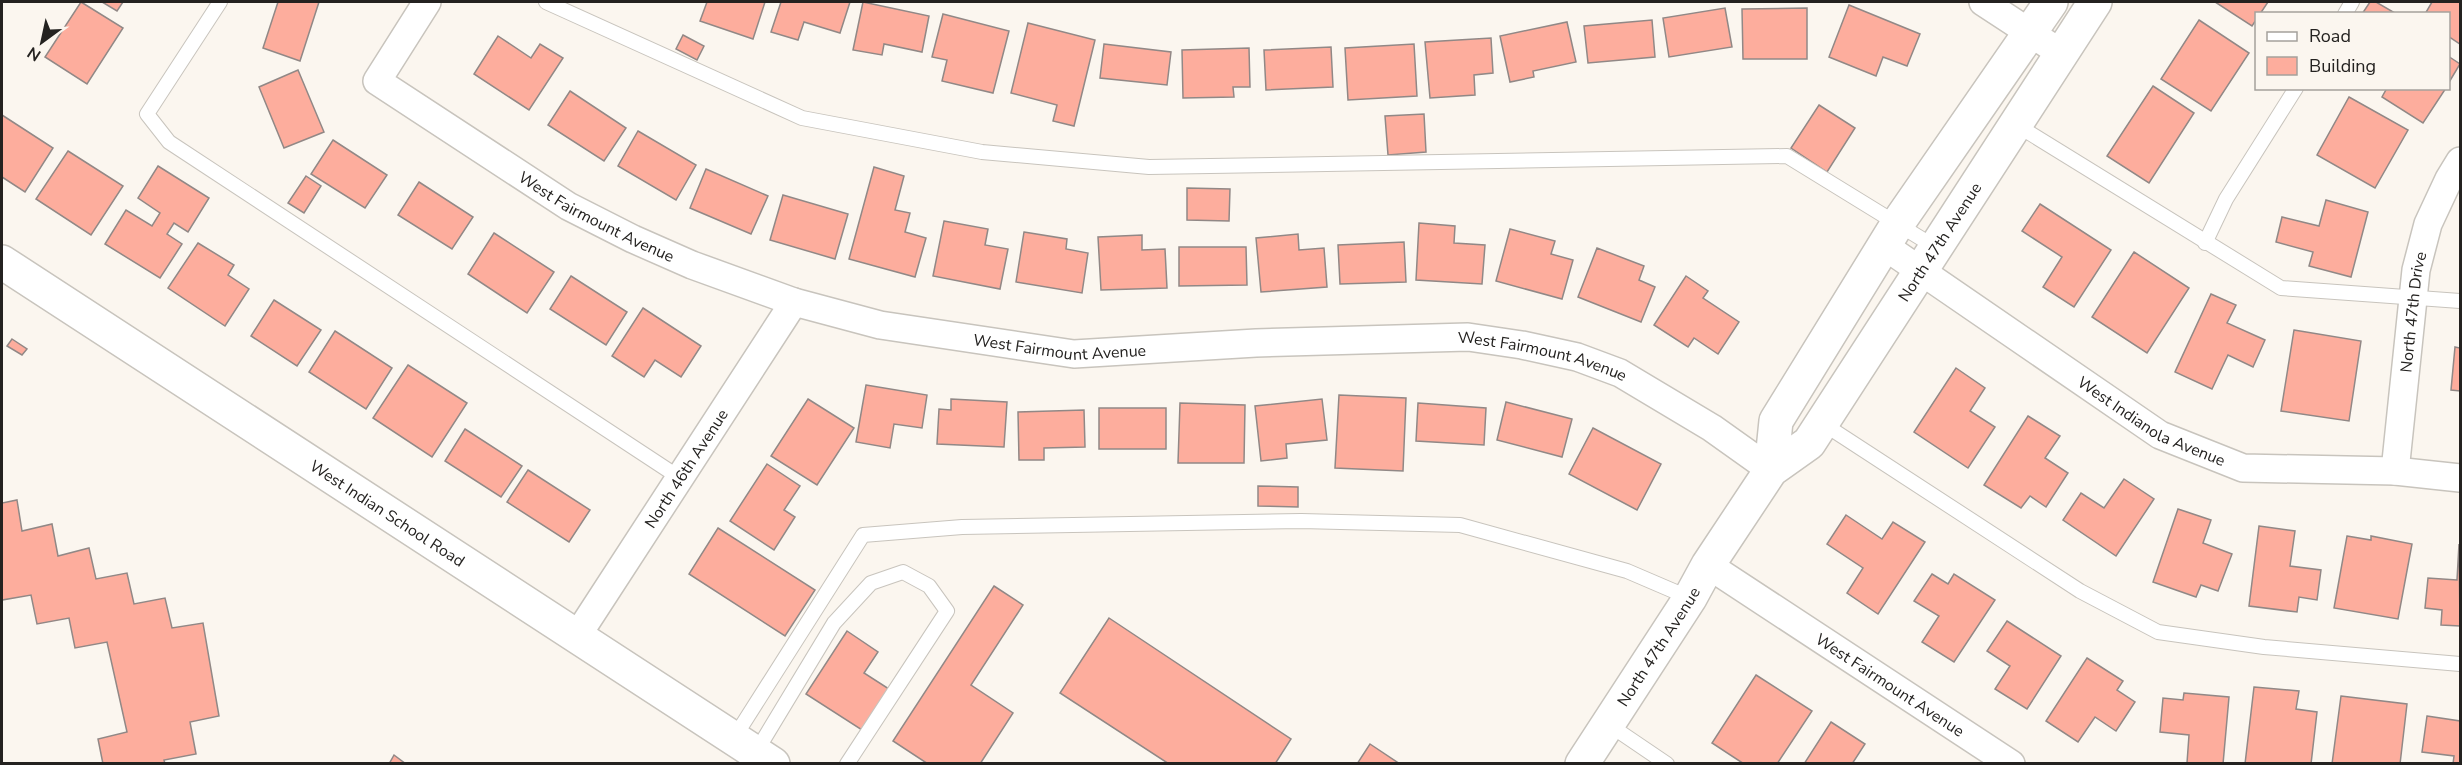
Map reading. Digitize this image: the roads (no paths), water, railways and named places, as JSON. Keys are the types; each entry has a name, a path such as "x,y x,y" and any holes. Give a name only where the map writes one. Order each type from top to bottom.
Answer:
{"street":[{"name":"West Fairmount Avenue","path":"426,2 377,81 568,206 633,239 692,265 794,302 880,325 1074,354 1256,343 1468,337 1522,345 1577,357 1620,373 1712,428 1771,471"},
{"path":"1983,2 2061,53"},
{"name":"North 47th Avenue","path":"1771,471 1776,421 1890,234 2051,2"},
{"name":"North 47th Avenue","path":"1582,764 1690,598 1708,564 1771,471 1809,443 2095,2"},
{"name":"North 47th Drive","path":"2394,471 2415,270 2428,224 2460,161"},
{"name":"West Indianola Avenue","path":"1890,234 1927,258 2160,435 2243,468 2394,471 2460,478"},
{"name":"West Indian School Road","path":"2,262 755,751"},
{"name":"North 46th Avenue","path":"577,636 794,302"},
{"name":"West Fairmount Avenue","path":"1708,564 2011,764"}],"lane":[{"path":"220,2 147,114 169,142 680,478"},
{"path":"546,2 802,118 982,152 1149,167 1787,156 1890,234"},
{"path":"2205,243 2226,199 2295,90"},
{"path":"2015,124 2281,288 2460,301"},
{"path":"1822,423 2080,591 2158,632 2264,647 2460,664"},
{"path":"755,751 863,535 962,528 1301,520 1460,525 1627,571 1690,598"},
{"path":"755,751 834,623 871,583 903,572 929,586 946,611 847,764"},
{"path":"1608,724 1667,764"}]}
